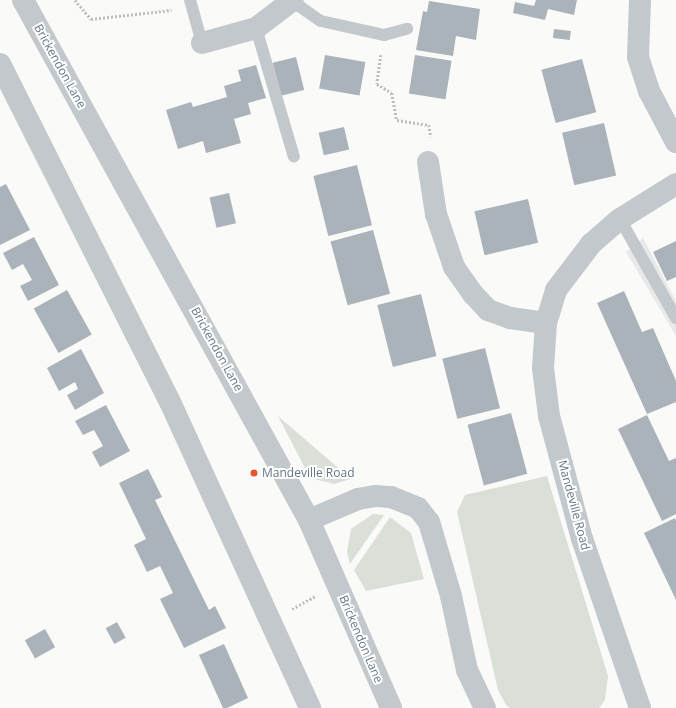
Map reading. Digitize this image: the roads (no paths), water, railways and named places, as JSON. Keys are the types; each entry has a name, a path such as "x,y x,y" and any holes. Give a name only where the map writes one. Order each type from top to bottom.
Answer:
{"street":[{"name":"Brickendon Lane","path":"24,0 309,520 391,708"},
{"path":"640,0 638,57 649,91 676,142"},
{"path":"202,43 256,28 293,1"},
{"path":"0,64 170,402 310,708"},
{"path":"428,162 436,214 454,267 473,294 488,310 510,318 546,323"},
{"name":"Mandeville Road","path":"640,708 582,539 549,416 543,368 546,323 556,290 591,244 620,219 676,184"},
{"path":"309,520 358,499 375,496 391,496 418,508 429,522 451,596 467,670 485,708"}],"lane":[{"path":"293,1 306,14 321,21 384,35 407,28"},
{"path":"191,3 202,43"},
{"path":"256,28 294,157"},
{"path":"620,219 676,318"}],"place":[{"name":"Mandeville Road","path":"254,473"}]}
